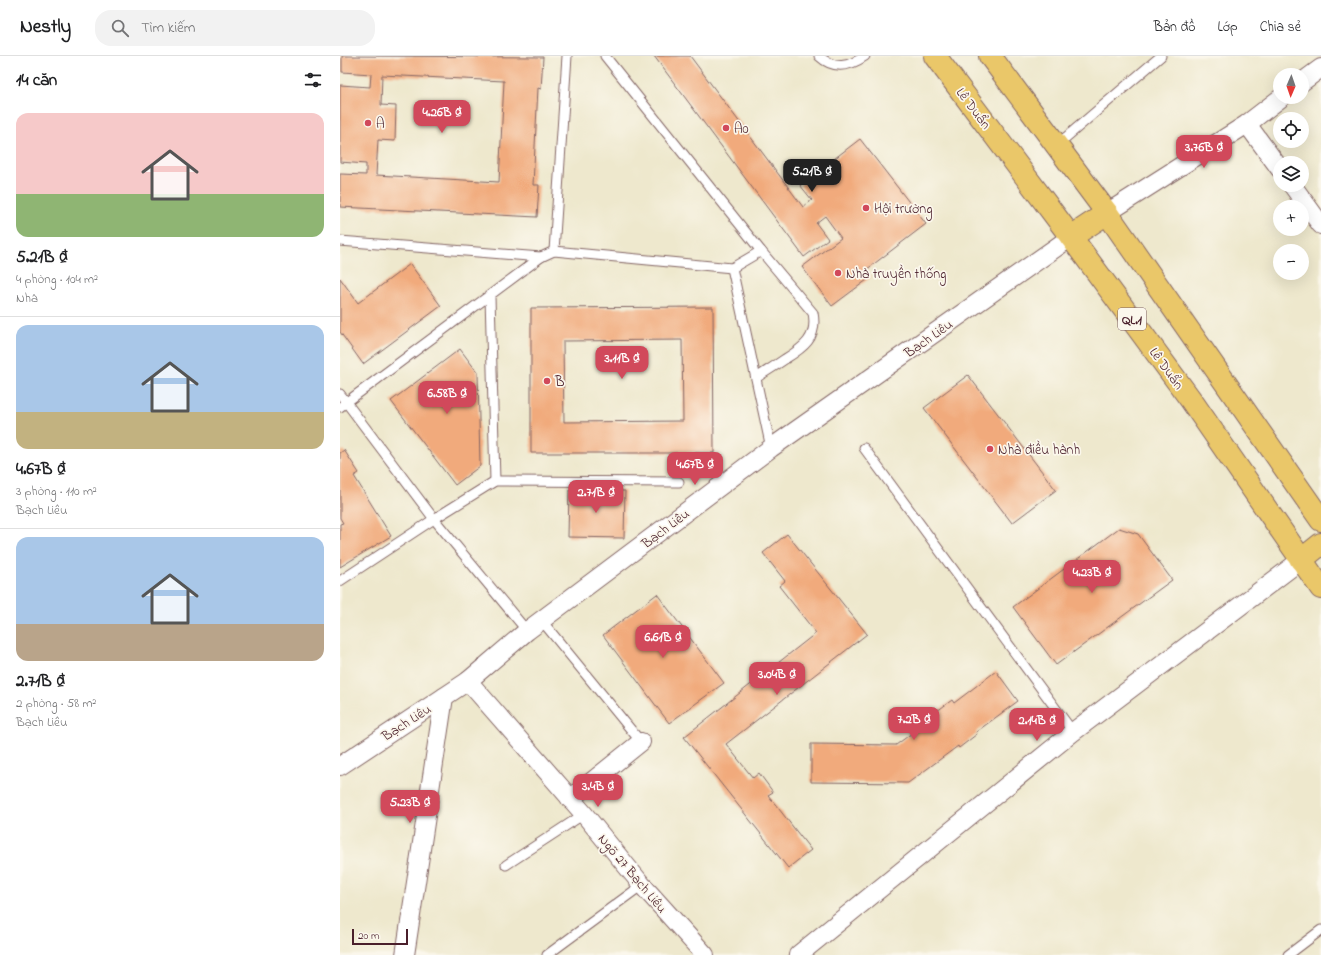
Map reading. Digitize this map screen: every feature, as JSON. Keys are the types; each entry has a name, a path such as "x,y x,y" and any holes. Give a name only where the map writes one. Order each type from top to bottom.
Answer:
{"main road":[{"name":"Lê Duẩn","path":"935,56 1191,400 1321,588"},
{"path":"990,56 1107,213 1321,520"},
{"path":"1071,237 1107,213"},
{"path":"1301,560 1321,544"}],"street":[{"path":"1309,77 1321,68"},
{"path":"1107,213 1247,124 1273,104"},
{"path":"1247,124 1273,159"},
{"path":"1297,192 1321,225"},
{"name":"Bạch Liêu","path":"340,766 468,680 527,631 771,448 1071,237"},
{"path":"798,955 1073,732 1301,560"},
{"name":"Ngõ 27 Bạch Liêu","path":"468,680 584,814 642,885 705,955"},
{"path":"405,955 444,697"},
{"path":"570,799 641,742"}],"lane":[{"path":"554,251 567,56"},
{"path":"605,56 761,251 811,309 814,320 812,333 803,348 756,378"},
{"path":"819,56 830,64 844,66 855,63 864,56"},
{"path":"1057,145 1161,56"},
{"path":"340,241 541,257"},
{"path":"343,405 541,257 554,251 732,268 761,251"},
{"path":"732,268 771,448"},
{"path":"490,296 495,481"},
{"path":"340,394 343,405 434,519 527,631"},
{"path":"864,448 1073,732"},
{"path":"340,581 495,481 679,482"},
{"path":"542,621 641,742"},
{"path":"506,865 584,814"},
{"path":"547,955 642,885"},
{"path":"1288,955 1321,930"}],"building":[{"name":"A","path":"342,56 543,57 541,89 538,88 533,185 539,185 537,217 340,207 340,174 366,175 366,164 340,162 340,85 370,87 371,74 342,72","holes":["382,75 504,81 499,182 376,175 378,140 395,141 396,106 381,105"]},
{"path":"654,56 690,56 803,207 812,200 800,185 860,139 926,224 866,270 871,277 832,306 802,267 841,238 825,216 816,223 828,239 804,257"},
{"path":"410,264 441,306 363,364 340,332 340,278 358,303"},
{"name":"B","path":"713,307 714,453 531,453 531,308","holes":["682,340 683,421 564,422 563,341"]},
{"path":"460,349 478,373 480,466 455,485 391,401"},
{"name":"Nhà điều hành","path":"968,375 1056,490 1012,523 924,408"},
{"path":"344,450 359,473 354,476 391,536 340,567 340,524 343,523 340,518 340,453"},
{"path":"569,490 625,491 624,538 568,537"},
{"path":"1119,528 1138,534 1172,580 1056,665 1013,607"},
{"path":"787,534 867,634 726,744 753,778 759,773 773,792 768,795 811,850 788,868 684,737 816,633 779,586 785,581 763,553"},
{"path":"657,594 724,683 669,723 603,635"},
{"path":"996,671 1018,701 976,732 977,734 959,748 958,746 908,783 811,782 811,744 896,745 935,716 933,714 952,700 954,703"}],"place":[{"name":"A","path":"368,123"},
{"name":"A0","path":"726,128"},
{"name":"Hội trường","path":"866,208"},
{"name":"Nhà truyền thống","path":"838,273"},
{"name":"B","path":"547,381"},
{"name":"Nhà điều hành","path":"990,449"}]}
